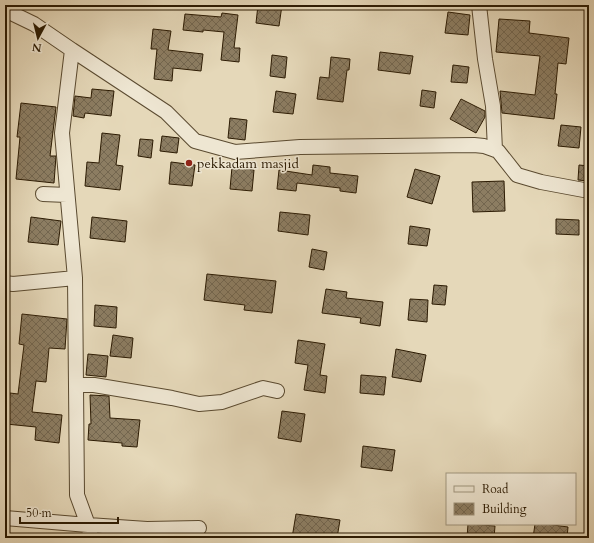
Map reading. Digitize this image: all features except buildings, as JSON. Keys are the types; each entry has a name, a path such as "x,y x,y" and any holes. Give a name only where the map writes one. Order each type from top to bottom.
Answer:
{"street":[{"path":"478,5 493,106 495,150"},
{"path":"5,10 34,24 166,112 195,140 235,152 300,147 484,146 498,152 517,175 541,182 589,191"},
{"path":"72,50 62,133 75,278 77,495 90,532"},
{"path":"43,194 67,195"},
{"path":"5,283 13,284 75,278"},
{"path":"76,385 94,385 199,404 222,402 263,388 277,391"},
{"path":"5,518 90,532 199,528"}],"place":[{"name":"pekkadam masjid","path":"189,163"}]}
